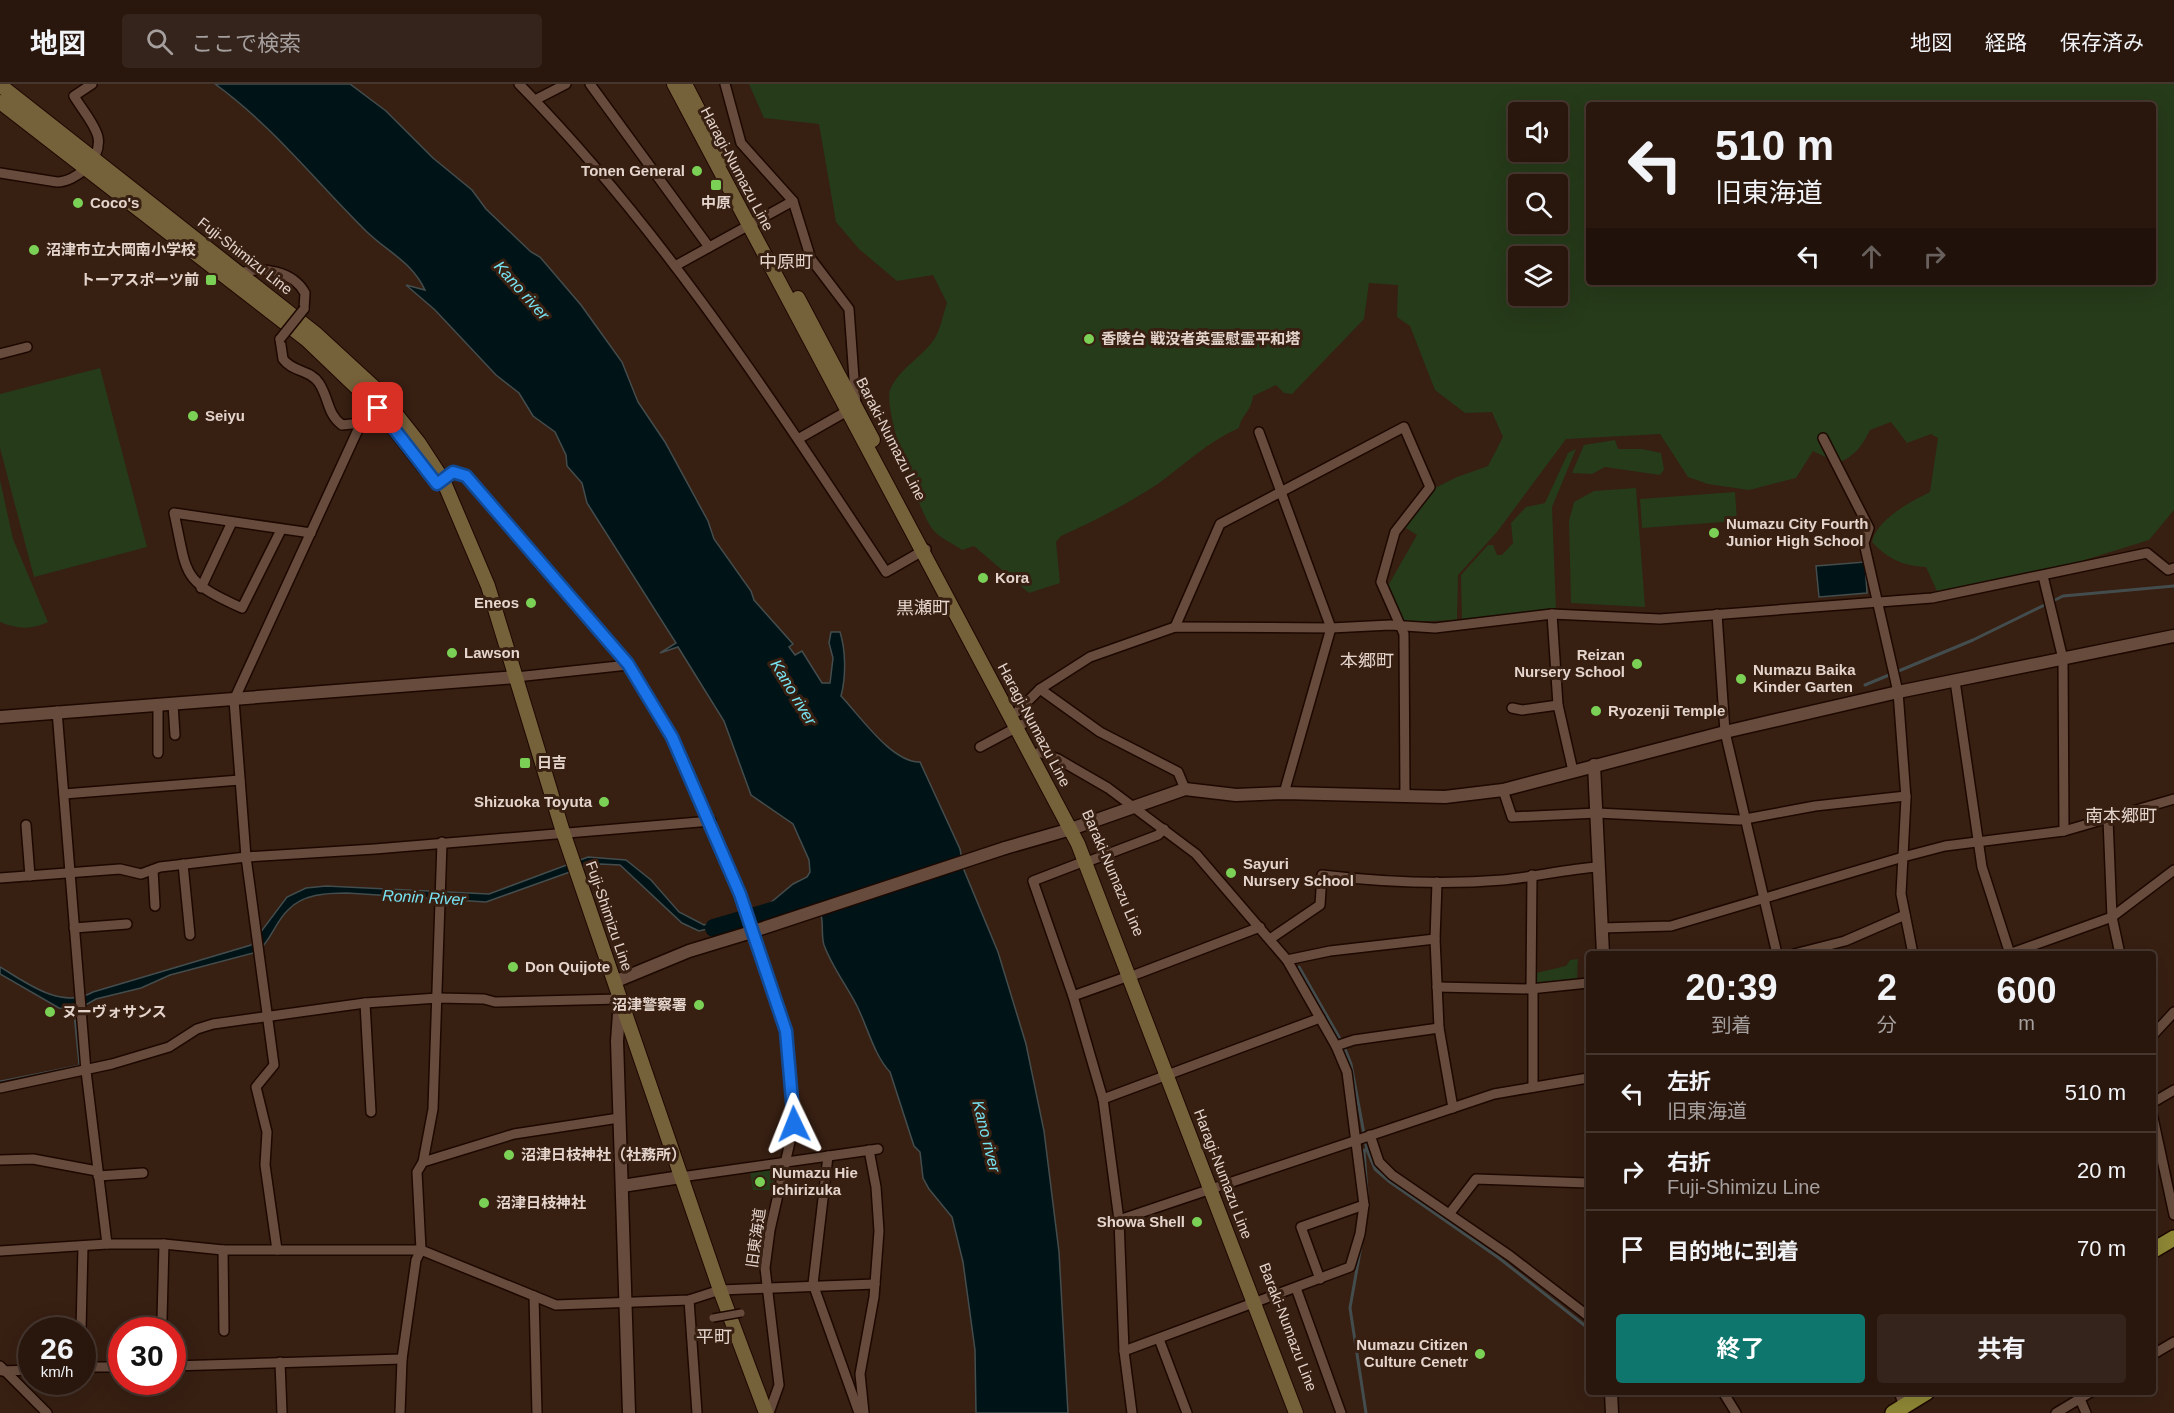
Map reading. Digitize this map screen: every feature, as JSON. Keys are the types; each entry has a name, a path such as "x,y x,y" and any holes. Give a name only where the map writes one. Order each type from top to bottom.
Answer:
{"highway":[{"path":"2156,1249 2174,1238"},
{"path":"1899,1404 1920,1395"}],"main road":[{"name":"Haragi-Numazu Line","path":"674,84 752,223"},
{"name":"Baraki-Numazu Line","path":"685,84 752,223 852,408 925,550 1019,721 1039,752 1088,861 1257,1301 1303,1413"},
{"name":"Fuji-Shimizu Line","path":"0,85 89,163 308,340 378,408 440,482"},
{"name":"Fuji-Shimizu Line","path":"0,102 89,163 240,273 315,333 377,390 419,443 440,482 488,586 563,832 720,1290 768,1413"},
{"name":"Haragi-Numazu Line","path":"1019,721 1074,828"},
{"path":"1257,1301 1296,1413"}],"street":[{"path":"0,173 66,182 76,177 89,163 98,143 97,134 74,96 92,84"},
{"path":"519,84 610,185 675,266 798,439 886,572 925,550"},
{"path":"535,100 566,84"},
{"path":"590,84 709,247"},
{"path":"725,84 741,143 793,201 811,259 849,309 852,408 798,439"},
{"path":"675,266 793,201"},
{"path":"240,273 254,269 265,270 295,281 305,293 304,309 280,339 283,359 292,368 311,375 318,382 333,418 342,425 361,423"},
{"path":"0,354 27,347"},
{"path":"277,1250 265,1165 267,1132 256,1087 274,1065 246,856 234,700 361,423 378,408"},
{"path":"1175,627 1220,524 1404,427 1430,487 1395,532 1380,582 1404,634 1405,796"},
{"path":"1259,432 1331,628 1284,793"},
{"path":"1823,438 1869,528 1864,543 1898,692 1906,796 1901,894 1912,951"},
{"name":"旧東海道","path":"440,482 453,472 466,476 628,664 672,737 711,821 740,894 786,1031 794,1124 770,1230 766,1287 779,1385 768,1413"},
{"path":"281,530 242,608 201,588 192,581 186,570 174,513 311,533"},
{"path":"201,588 232,522"},
{"path":"980,747 1019,721 1040,689 1090,657 1175,627 1401,626 1435,628 1552,614 1660,619 1932,598 2147,553 2169,570 2174,568"},
{"path":"2043,576 2063,659 2064,831"},
{"path":"1552,614 1558,705 1573,771"},
{"path":"1717,614 1725,732 1776,951"},
{"path":"614,982 689,951 1005,848 1074,828 1185,789 1236,795 1284,793 1445,797 1503,790 1725,732 1898,692 2174,636"},
{"path":"0,717 516,677 628,664"},
{"path":"1955,681 1979,841 1990,897 2008,951"},
{"path":"1040,689 1100,732 1178,772 1185,789"},
{"path":"173,704 175,735"},
{"path":"158,705 158,753"},
{"path":"1512,708 1522,710 1558,705"},
{"path":"57,711 86,1071 107,1244"},
{"path":"1039,752 1058,759 1108,788 1196,854 1270,939 1287,960 1336,1046 1347,1072 1357,1140 1364,1205 1360,1234 1350,1267 1124,1351"},
{"path":"1594,765 1602,951"},
{"path":"64,794 240,780"},
{"path":"1503,790 1512,817 1597,813 1744,819 1815,806 1906,796"},
{"path":"1602,928 1671,926 1903,857 1979,841 2064,831 2174,799"},
{"path":"2108,819 2112,916 2119,951"},
{"path":"0,878 120,869 141,873 183,864 246,856 375,849 711,821"},
{"path":"26,825 30,876"},
{"path":"1132,1413 1124,1351 1119,1220 1103,1099 1073,996 1033,881 1158,835 1164,829"},
{"path":"400,1413 402,1359 416,1260 421,1250 417,1172 423,1162 434,1109 442,842"},
{"path":"183,864 190,935"},
{"path":"1270,939 1320,905 1322,875 1437,882 1503,880 1599,867"},
{"path":"153,870 155,906"},
{"path":"2017,951 2112,916 2174,870"},
{"path":"1532,875 1533,1087"},
{"path":"1437,882 1435,939 1439,1028 1453,1108"},
{"path":"1806,951 1845,941 1905,915"},
{"path":"74,928 127,924"},
{"path":"1073,996 1260,927"},
{"path":"1287,960 1330,951 1435,939"},
{"path":"1437,987 1532,989 1586,983"},
{"path":"0,1088 86,1071 169,1047 197,1029 213,1024 269,1015 365,1003 438,998 484,999 495,1002 620,999 617,1041 629,1413"},
{"path":"365,1003 371,1112"},
{"path":"2156,1032 2174,1012"},
{"path":"1103,1099 1320,1018"},
{"path":"1336,1046 1354,1040 1439,1028"},
{"path":"1119,1220 1494,1094 1586,1078"},
{"path":"2156,1101 2174,1090"},
{"path":"423,1162 503,1137 620,1118"},
{"path":"2156,1132 2174,1215"},
{"path":"1370,1135 1379,1162 1392,1175 1450,1213 1586,1315"},
{"path":"622,1186 873,1150 878,1209 876,1284 860,1374 864,1413"},
{"path":"828,1156 813,1284 859,1413"},
{"path":"0,1160 33,1159 97,1173 143,1173"},
{"path":"1450,1213 1476,1179 1586,1183"},
{"path":"1320,1279 1301,1227 1364,1205"},
{"path":"0,1251 107,1244 164,1244 223,1250 421,1250 556,1305 689,1300 720,1290 813,1284 876,1284"},
{"path":"162,1317 164,1244"},
{"path":"81,1317 82,1247"},
{"path":"223,1250 224,1331"},
{"path":"1296,1288 1341,1413"},
{"path":"534,1296 537,1413"},
{"path":"689,1300 697,1413"},
{"path":"713,1318 741,1313"},
{"path":"1159,1339 1187,1413"},
{"path":"2156,1353 2174,1342"},
{"path":"186,1365 402,1359"},
{"path":"280,1362 282,1413"},
{"path":"2,1370 18,1370"},
{"path":"2,1370 47,1413"},
{"path":"1611,1395 1612,1413"},
{"path":"1725,1395 1736,1413"},
{"path":"2056,1413 2078,1395 2086,1413"}],"green space":[{"path":"749,84 2174,84 2174,510 2149,540 2075,563 1937,591 1926,567 1896,560 1872,542 1880,526 1895,512 1930,492 1938,438 1931,434 1907,443 1891,422 1870,430 1857,450 1838,463 1813,451 1796,478 1749,490 1708,484 1688,477 1660,434 1566,439 1497,532 1458,575 1457,620 1404,622 1385,591 1417,535 1401,525 1429,491 1457,477 1488,466 1503,437 1492,412 1465,413 1435,390 1410,326 1397,317 1398,285 1369,283 1364,319 1292,394 1284,393 1276,385 1253,396 1239,428 1207,446 1159,483 1135,498 1061,536 1056,542 1060,583 1029,593 974,546 962,550 935,532 928,523 912,486 897,440 889,401 890,390 899,375 935,338 947,303 933,275 897,281 859,249 836,222 819,124 764,118"},
{"path":"100,368 147,547 34,577 0,448 0,394"},
{"path":"1615,440 1618,449 1642,449 1661,453 1664,470 1660,475 1605,467 1592,474 1572,473 1584,445"},
{"path":"1576,449 1552,507 1556,610 1462,619 1461,575 1488,545 1493,545 1497,555 1502,555 1513,543 1511,523 1526,507 1545,503 1568,453"},
{"path":"0,480 13,539 48,622 36,626 19,627 0,622"},
{"path":"1636,488 1645,607 1571,603 1569,521 1574,502 1594,491"},
{"path":"1735,492 1737,521 1642,528 1640,499"},
{"path":"1578,959 1577,980 1536,987 1536,973 1566,966 1570,960"},
{"path":"773,1167 776,1171 774,1190 753,1190 750,1171"}],"water":[{"name":"Kano river","path":"215,84 350,84 386,111 433,158 472,190 486,209 531,252 540,257 581,305 622,362 638,402 665,442 708,521 714,539 751,591 754,600 793,644 789,647 795,655 802,651 822,683 830,683 833,658 829,643 831,632 840,632 845,664 841,696 888,747 909,760 920,762 960,849 964,870 998,952 1026,1044 1044,1131 1059,1252 1068,1413 976,1413 975,1350 963,1262 952,1217 923,1178 920,1152 914,1146 890,1072 880,1058 857,1006 824,945 819,910 806,901 773,908 769,904 793,884 807,877 810,872 809,860 793,824 751,795 724,721 678,647 660,653 676,643 587,503 582,483 567,466 566,455 555,432 533,416 519,393 496,375 435,310 406,285 425,290 414,272 367,232 256,118"},
{"path":"1865,562 1867,593 1819,597 1816,566"},
{"path":"588,857 626,860 651,880 679,912 704,925 734,917 737,922 699,931 682,923 620,865 600,864 581,868 486,902 347,893 315,896 301,901 288,910 257,952 170,975 141,988 96,999 82,1007 59,1008 0,974 0,967 45,992 69,998 81,997 251,945 287,897 306,888 326,886 489,894"}],"waterway":[{"path":"1865,685 1973,640 2063,596 2174,586"},
{"name":"Ronin River","path":"714,928 826,895"},
{"path":"1299,967 1343,1044 1351,1064 1367,1150 1364,1150 1368,1206"},
{"path":"0,1082 80,1066 74,1006"},
{"path":"1367,1150 1375,1169 1390,1182 1499,1258 1586,1326"},
{"path":"1366,1413 1350,1308 1367,1212"}],"place":[{"name":"Tonen General","path":"697,171"},
{"name":"中原","path":"716,185"},
{"name":"Coco's","path":"78,203"},
{"name":"沼津市立大岡南小学校","path":"34,250"},
{"name":"トーアスポーツ前","path":"211,280"},
{"name":"香陵台 戦没者英霊慰霊平和塔","path":"1089,339"},
{"name":"Seiyu","path":"193,416"},
{"name":"Numazu City Fourth Junior High School","path":"1714,533"},
{"name":"Kora","path":"983,578"},
{"name":"Eneos","path":"531,603"},
{"name":"Lawson","path":"452,653"},
{"name":"Reizan Nursery School","path":"1637,664"},
{"name":"Numazu Baika Kinder Garten","path":"1741,679"},
{"name":"Ryozenji Temple","path":"1596,711"},
{"name":"日吉","path":"525,763"},
{"name":"Shizuoka Toyuta","path":"604,802"},
{"name":"Sayuri Nursery School","path":"1231,873"},
{"name":"Don Quijote","path":"513,967"},
{"name":"沼津警察署","path":"699,1005"},
{"name":"ヌーヴォサンス","path":"50,1012"},
{"name":"沼津日枝神社（社務所）","path":"509,1155"},
{"name":"Numazu Hie Ichirizuka","path":"760,1182"},
{"name":"沼津日枝神社","path":"484,1203"},
{"name":"Showa Shell","path":"1197,1222"},
{"name":"Numazu Citizen Culture Cenetr","path":"1480,1354"}],"district":[{"name":"中原町","path":"786,262"},
{"name":"黒瀬町","path":"923,608"},
{"name":"本郷町","path":"1367,661"},
{"name":"南本郷町","path":"2121,816"},
{"name":"平町","path":"714,1337"}],"route":[{"path":"378,408 404,438 437,484 453,472 466,476 628,664 672,737 711,821 740,894 768,984 786,1031 794,1101 794,1124"}]}
